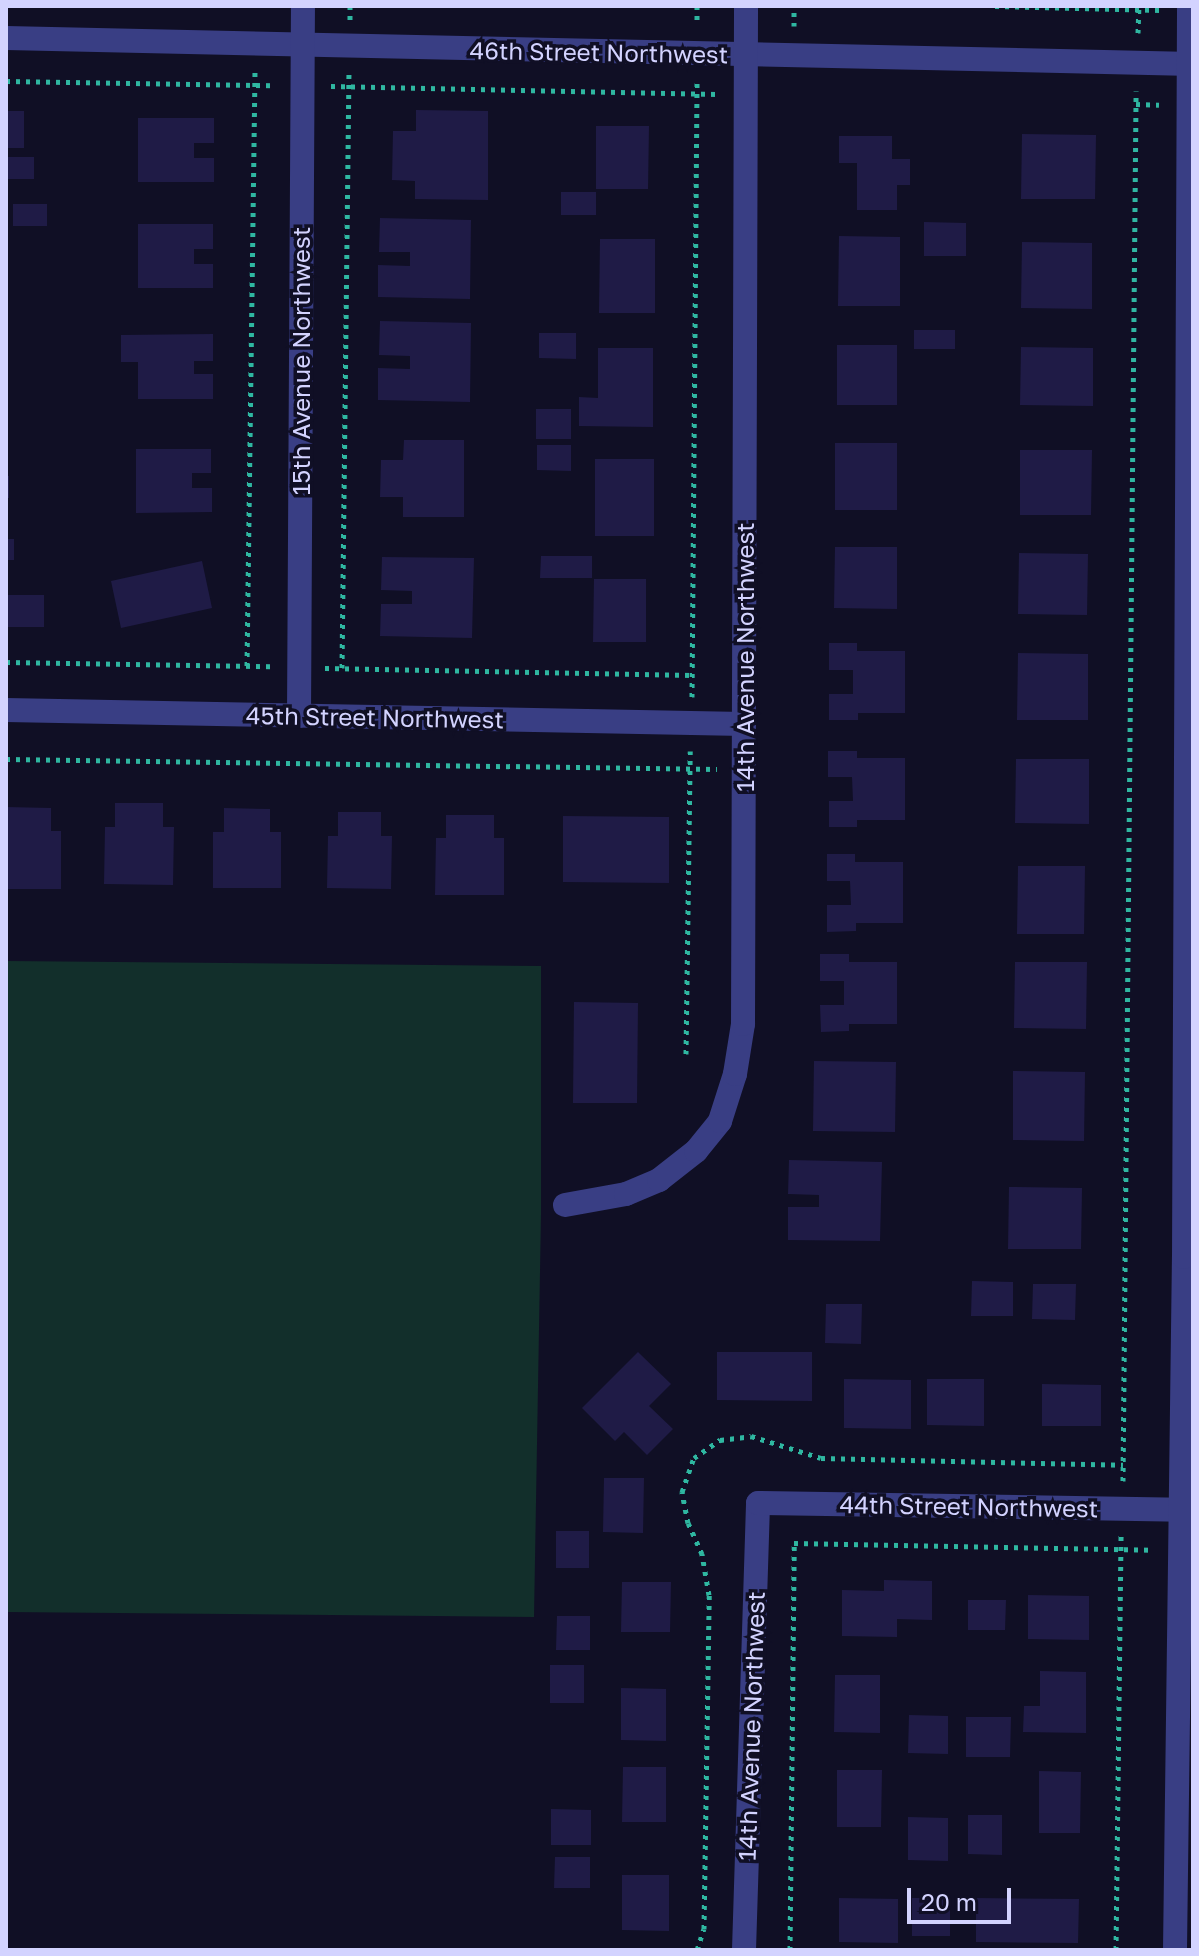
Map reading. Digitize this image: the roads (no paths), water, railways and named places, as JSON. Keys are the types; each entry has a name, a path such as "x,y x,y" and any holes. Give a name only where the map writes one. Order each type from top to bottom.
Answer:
{"street":[{"name":"15th Avenue Northwest","path":"299,716 303,6"},
{"name":"14th Avenue Northwest","path":"565,1205 626,1194 659,1180 696,1151 720,1121 735,1074 743,1024 746,6"},
{"path":"1175,1950 1181,1510 1189,6"},
{"name":"46th Street Northwest","path":"6,38 303,47 1191,64"},
{"name":"45th Street Northwest","path":"6,710 744,724"},
{"name":"14th Avenue Northwest","path":"744,1950 758,1503"},
{"name":"44th Street Northwest","path":"758,1503 1181,1510"}]}
